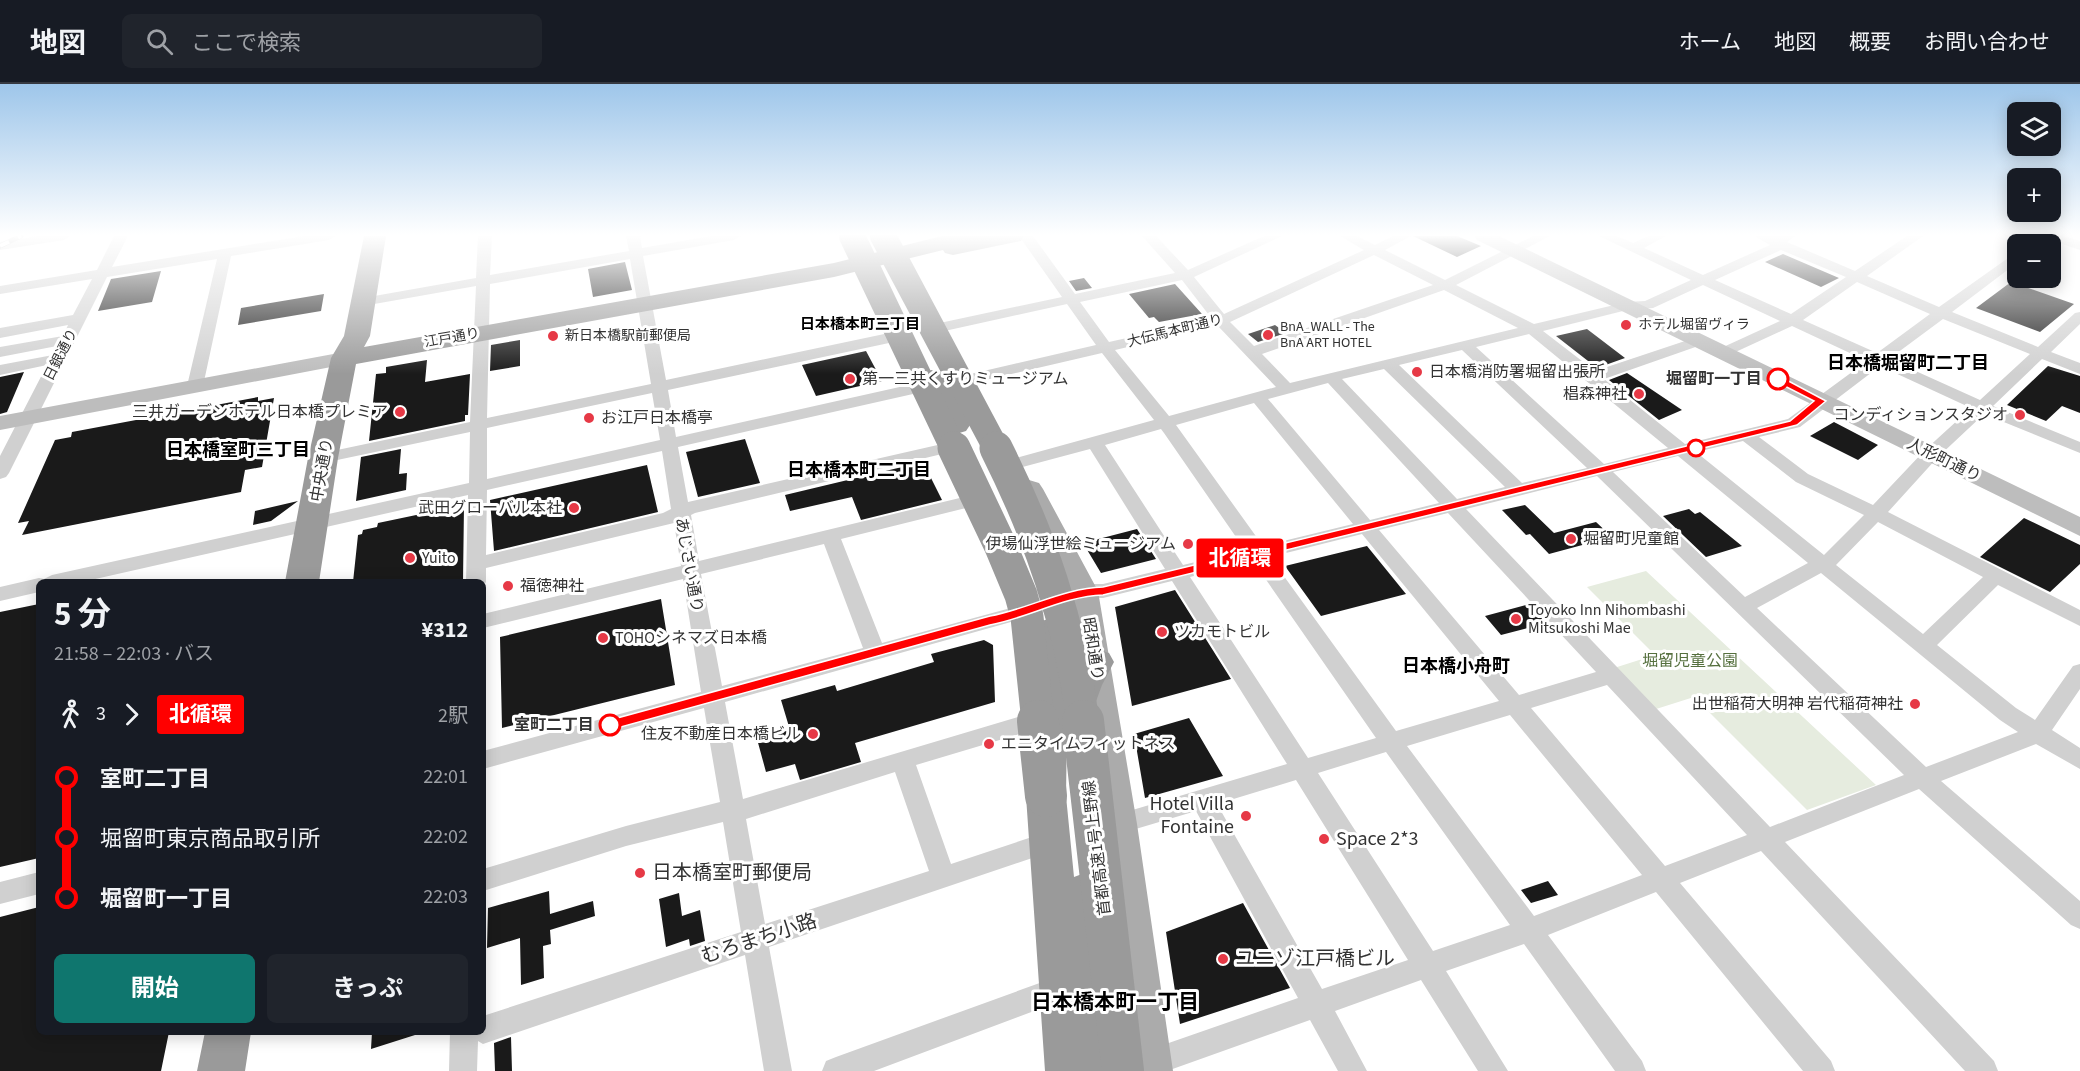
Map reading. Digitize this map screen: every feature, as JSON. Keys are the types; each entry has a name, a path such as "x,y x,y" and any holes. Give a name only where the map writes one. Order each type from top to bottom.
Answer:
{"highway":[{"name":"中央通り","path":"344,358 336,339 347,282"},
{"name":"中央通り","path":"303,579 323,458 344,358 357,336 367,282"},
{"name":"江戸通り","path":"344,358 644,304 720,282"},
{"path":"877,282 885,288 948,385 1007,450"},
{"path":"884,282 1021,595 1059,795 1101,1071"},
{"name":"首都高速1号上野線","path":"890,282 1012,483 1036,535 1059,600 1070,638 1141,1068"},
{"path":"885,288 925,388"},
{"path":"949,437 1024,558 1045,614 1051,661 1059,795 1069,1071"},
{"path":"1059,795 1075,710 1095,662"},
{"path":"221,1071 227,1035"}],"main road":[{"path":"883,282 889,338 925,388 949,437 968,502 1003,574 1015,616 1054,1071"},
{"name":"昭和通り","path":"917,282 1083,591 1119,824 1141,1068"}],"street":[{"path":"0,290 48,282"},
{"name":"日銀通り","path":"0,473 98,282"},
{"path":"195,386 218,282"},
{"path":"363,302 473,282"},
{"path":"484,282 476,573 669,518 689,508 949,437"},
{"name":"あじさい通り","path":"640,282 778,1071"},
{"path":"1059,282 1105,347 1166,423 1392,743 1632,1071"},
{"path":"940,327 1153,282"},
{"path":"1191,282 1221,321 1287,389"},
{"name":"大伝馬本町通り","path":"968,379 1221,321 1306,282"},
{"path":"1440,282 1532,329 2008,714 2080,760"},
{"path":"1250,353 1451,282"},
{"name":"人形町通り","path":"1579,282 2080,527"},
{"path":"1007,450 1095,443 1331,377 1627,306 1648,305 1699,282"},
{"path":"1708,282 1791,321 2080,448"},
{"path":"1724,352 1791,321 1848,282"},
{"path":"1867,282 2080,369"},
{"path":"486,759 875,652 1015,616 1083,591 1103,591 1794,423 1980,282"},
{"path":"1743,607 1835,557 1931,454 2080,316"},
{"path":"0,333 80,318"},
{"path":"323,458 889,338"},
{"path":"0,352 69,339"},
{"path":"1591,378 1699,340"},
{"path":"1465,345 1600,470 1922,778 2080,918"},
{"path":"0,370 59,358"},
{"name":"江戸通り","path":"0,423 344,358"},
{"path":"1388,364 1518,490"},
{"path":"1331,377 1984,1071"},
{"path":"65,579 925,388"},
{"path":"1257,398 1821,1071"},
{"path":"1746,435 1802,478 1877,514 2080,619"},
{"path":"1095,443 1494,1071"},
{"path":"486,620 968,502"},
{"path":"830,536 875,652"},
{"path":"1923,646 1996,576"},
{"path":"0,594 36,586"},
{"path":"1141,1068 1529,930 2037,734 2080,672"},
{"path":"1119,824 1610,676"},
{"path":"486,879 626,836 731,810 751,808 1025,724"},
{"path":"903,761 943,877"},
{"path":"1202,799 1353,1071"},
{"name":"むろまち小路","path":"486,1028 1035,847"},
{"path":"0,893 36,884"},
{"path":"836,1071 1048,993"},
{"path":"463,1071 472,1035"}],"green space":[{"name":"堀留児童公園","path":"1646,571 1876,785 1807,810 1694,697 1653,710 1614,668 1655,655 1587,587"}],"building":[{"path":"110,282 158,282 152,302 98,311"},
{"path":"590,282 630,282 632,290 593,297"},
{"path":"1070,282 1087,282 1092,288 1076,291"},
{"path":"1810,282 1831,282 1821,287"},
{"path":"1175,284 1202,314 1159,322 1154,317 1149,318 1129,294"},
{"path":"2007,285 2007,288 2028,288 2074,304 2040,332 1976,308"},
{"path":"324,294 321,311 238,325 241,308"},
{"name":"BnA_WALL - The BnA ART HOTEL","path":"1275,325 1286,333 1258,342 1248,334"},
{"path":"1587,329 1625,358 1597,368 1556,336"},
{"path":"520,340 520,366 490,371 491,345"},
{"path":"866,351 882,381 816,396 802,365"},
{"path":"427,360 425,382 470,374 468,415 465,415 465,421 369,441 376,374 386,373 386,367"},
{"path":"2048,366 2080,376 2080,413 2062,406 2046,421 2007,405"},
{"path":"24,372 7,412 0,414 0,377"},
{"name":"椙森神社","path":"1627,373 1682,410 1659,420 1609,380"},
{"path":"258,397 258,401 274,398 262,467 245,470 241,492 22,535 29,521 18,523 55,440 71,437 72,432"},
{"path":"1834,422 1878,445 1858,460 1810,436"},
{"path":"745,439 760,483 698,497 686,452"},
{"path":"401,449 399,474 407,473 406,490 356,501 361,457"},
{"path":"923,462 942,500 861,520 852,497 790,511 785,495"},
{"name":"武田グローバル本社","path":"647,465 658,512 494,551 490,500"},
{"path":"298,501 271,521 253,525 255,511"},
{"name":"Yuito","path":"464,505 463,579 353,579 358,535 362,534 363,530 377,527 378,523"},
{"path":"1525,505 1554,533 1596,522 1612,537 1549,554 1530,534 1526,535 1502,510"},
{"path":"1689,509 1695,514 1700,512 1742,546 1706,557 1663,516"},
{"path":"2024,518 2080,545 2080,564 2050,592 1980,557"},
{"path":"1137,529 1156,559 1101,573 1083,543"},
{"path":"1367,546 1406,594 1321,616 1285,566"},
{"name":"ツカモトビル","path":"1175,590 1231,679 1132,706 1115,607"},
{"path":"661,599 675,685 502,728 500,637"},
{"name":"Toyoko Inn Nihombashi Mitsukoshi Mae","path":"1530,604 1547,623 1501,635 1485,616"},
{"path":"36,605 36,859 0,867 0,612"},
{"path":"984,640 993,645 995,702 855,743 861,762 800,780 795,764 766,772 757,739 790,730 781,700 835,685 837,691 934,662 931,654"},
{"path":"1189,718 1223,776 1145,798 1134,734"},
{"path":"1548,881 1558,895 1531,903 1521,890"},
{"path":"549,891 550,914 593,901 595,916 550,930 551,944 543,946 544,978 521,985 520,938 487,948 488,908"},
{"path":"679,893 682,916 700,910 705,941 690,946 689,939 666,947 659,899"},
{"name":"ユニゾ江戸橋ビル","path":"1243,903 1290,988 1180,1024 1166,932"},
{"path":"36,908 36,1035 168,1035 161,1071 0,1071 0,917"},
{"path":"372,1035 415,1035 371,1049"},
{"path":"511,1037 512,1071 495,1071 494,1043"}],"bus line":[{"name":"北循環","path":"610,725 1015,616 1083,591 1103,591 1794,423 1821,401 1778,379"}],"place":[{"name":"ホテル堀留ヴィラ","path":"1626,325"},
{"name":"BnA_WALL - The BnA ART HOTEL","path":"1268,335"},
{"name":"新日本橋駅前郵便局","path":"553,336"},
{"name":"日本橋消防署堀留出張所","path":"1417,372"},
{"name":"第一三共くすりミュージアム","path":"850,379"},
{"name":"堀留町一丁目","path":"1778,379"},
{"name":"椙森神社","path":"1639,394"},
{"name":"三井ガーデンホテル日本橋プレミア","path":"400,412"},
{"name":"コンディションスタジオ","path":"2020,415"},
{"name":"お江戸日本橋亭","path":"589,418"},
{"name":"武田グローバル本社","path":"574,508"},
{"name":"堀留町児童館","path":"1571,539"},
{"name":"伊場仙浮世絵ミュージアム","path":"1188,544"},
{"name":"Yuito","path":"410,558"},
{"name":"福徳神社","path":"508,586"},
{"name":"Toyoko Inn Nihombashi Mitsukoshi Mae","path":"1516,619"},
{"name":"ツカモトビル","path":"1162,632"},
{"name":"TOHOシネマズ日本橋","path":"603,638"},
{"name":"出世稲荷大明神 岩代稲荷神社","path":"1915,704"},
{"name":"室町二丁目","path":"610,725"},
{"name":"住友不動産日本橋ビル","path":"813,734"},
{"name":"エニタイムフィットネス","path":"989,744"},
{"name":"Hotel Villa Fontaine","path":"1246,816"},
{"name":"Space 2*3","path":"1324,839"},
{"name":"日本橋室町郵便局","path":"640,873"},
{"name":"ユニゾ江戸橋ビル","path":"1223,959"}],"district":[{"name":"日本橋本町三丁目","path":"860,324"},
{"name":"日本橋堀留町二丁目","path":"1908,363"},
{"name":"日本橋室町三丁目","path":"238,450"},
{"name":"日本橋本町二丁目","path":"859,470"},
{"name":"日本橋小舟町","path":"1456,666"},
{"name":"日本橋本町一丁目","path":"1115,1002"}]}
